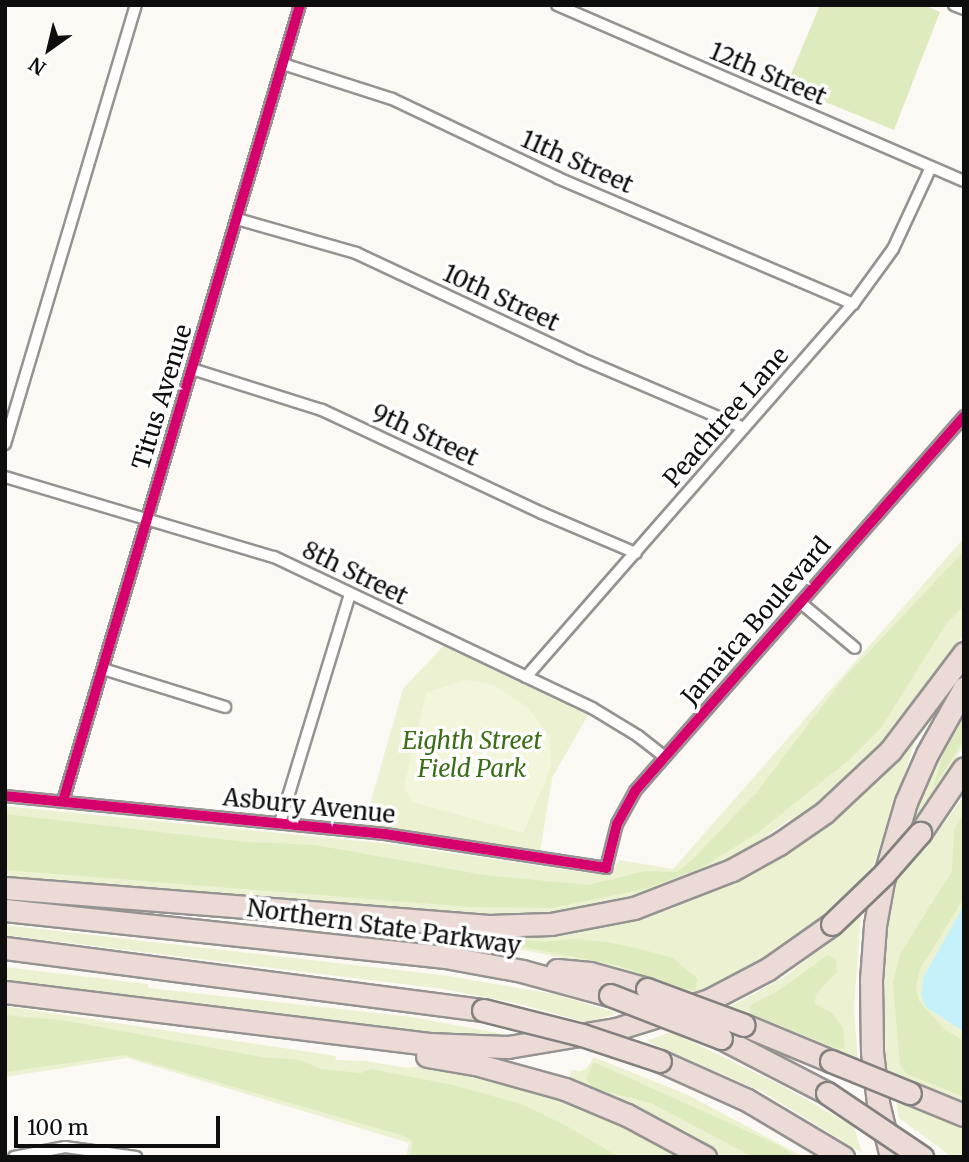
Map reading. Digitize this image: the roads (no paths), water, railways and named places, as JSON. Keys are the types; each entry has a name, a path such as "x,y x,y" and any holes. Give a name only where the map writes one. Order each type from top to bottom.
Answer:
{"highway":[{"path":"5,888 489,926 551,924 624,911 661,900 732,870 779,844 825,812 890,751 964,653"},
{"path":"891,1157 878,1103 872,1052 871,980 875,925 883,881 906,802 933,742 964,688"},
{"path":"5,992 429,1044 508,1047 616,1029 709,1000 768,969 832,924 884,874 920,833 964,768"},
{"name":"Northern State Parkway","path":"5,910 395,950 495,965 610,995 721,1038 827,1093 922,1157"},
{"path":"5,948 483,1010 582,1035 660,1061 747,1100 843,1157"},
{"path":"495,965 590,973 647,989 744,1025 964,1115"},
{"path":"184,1013 269,1036 424,1056 522,1076 607,1105 705,1157"}],"street":[{"path":"5,444 136,5"},
{"name":"Titus Avenue","path":"63,802 300,5"},
{"name":"12th Street","path":"557,5 964,181"},
{"path":"954,5 964,9"},
{"name":"11th Street","path":"283,64 392,99 558,178 853,304"},
{"name":"Peachtree Lane","path":"526,677 853,304 893,250 931,167"},
{"name":"10th Street","path":"236,219 356,253 580,358 744,428"},
{"name":"9th Street","path":"192,369 322,410 542,513 636,553"},
{"name":"Jamaica Boulevard","path":"606,868 613,835 626,805 964,416"},
{"name":"8th Street","path":"5,477 274,557 611,719 665,757"},
{"path":"280,823 350,594"},
{"path":"801,603 855,648"},
{"path":"103,669 225,707"},
{"name":"Asbury Avenue","path":"5,796 385,834 606,868"},
{"path":"14,1157 65,1147 136,1157"}],"water":[{"path":"964,905 964,1032 926,1007 921,995 924,976"}],"park label":[{"name":"Eighth Street Field Park","path":"472,755"}]}
